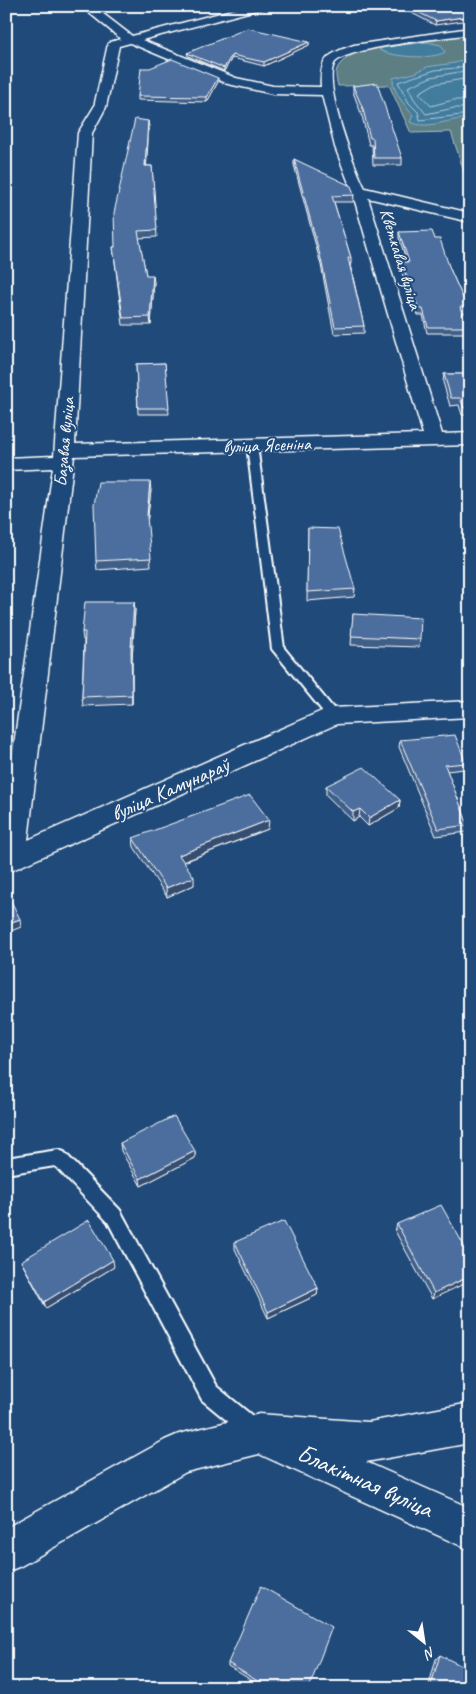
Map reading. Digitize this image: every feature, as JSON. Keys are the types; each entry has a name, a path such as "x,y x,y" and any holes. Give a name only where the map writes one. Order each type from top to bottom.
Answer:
{"street":[{"path":"86,6 129,39 244,85 287,91 326,91"},
{"path":"129,39 260,6"},
{"name":"Кветкавая вуліца","path":"434,440 359,191 350,176 326,91 327,66 331,61 347,51 385,42 470,31"},
{"name":"Базавая вуліца","path":"9,860 64,456 85,134 100,107 114,44 129,39"},
{"path":"359,191 470,218"},
{"name":"вуліца Ясеніна","path":"6,464 64,456 252,445 470,439"},
{"path":"333,716 470,709"},
{"name":"вуліца Камунараў","path":"9,860 333,716"},
{"path":"6,1551 179,1454 260,1434 369,1442 470,1423"},
{"name":"Блакітная вуліца","path":"260,1434 470,1529"}],"lane":[{"path":"252,445 278,649 333,716"},
{"path":"6,1166 58,1158 114,1216 209,1393 260,1434"}],"green space":[{"path":"470,34 470,190 451,132 411,133 389,85 338,86 336,75 340,64 350,56 364,50 401,42"}],"water":[{"path":"427,42 441,45 445,52 431,56 412,57 379,50 385,47"},
{"path":"470,58 470,119 425,125 410,122 413,115 397,93 393,78 415,73 427,67 455,63"}],"building":[{"path":"406,6 470,6 470,16 436,21"},
{"path":"248,28 309,42 264,62 232,55 224,68 187,53"},
{"path":"172,59 218,78 207,97 138,96 141,68 150,68"},
{"path":"377,83 402,158 374,158 373,138 370,138 363,109 353,86"},
{"path":"135,119 148,121 145,166 152,166 157,230 138,231 146,275 153,275 150,317 123,318 113,247 115,247 114,213"},
{"path":"294,159 351,186 354,195 332,196 351,258 348,258 364,326 335,327 321,259"},
{"path":"432,231 435,239 440,239 450,269 467,307 460,307 466,327 428,327 423,309 419,309 401,262 409,262 399,232"},
{"path":"165,363 169,408 138,408 136,364"},
{"path":"444,374 470,374 470,407 464,408 460,398 451,398"},
{"path":"98,482 150,482 147,516 151,558 96,561 94,505"},
{"path":"308,528 338,529 355,589 307,592"},
{"path":"85,602 134,602 131,650 132,695 82,697 85,632 82,632"},
{"path":"353,614 421,618 420,639 351,636"},
{"path":"455,735 466,763 445,765 468,825 438,829 400,740"},
{"path":"364,767 400,800 369,818 360,809 353,812 326,786"},
{"path":"250,795 269,820 179,855 194,877 166,888 133,838"},
{"path":"6,891 20,919 6,924"},
{"path":"174,1116 195,1151 140,1179 120,1143"},
{"path":"441,1205 470,1256 470,1276 434,1293 397,1224"},
{"path":"89,1220 113,1260 44,1302 21,1261"},
{"path":"284,1221 318,1288 268,1312 235,1242"},
{"path":"261,1586 332,1627 309,1688 269,1688 228,1663"},
{"path":"440,1655 470,1670 470,1688 430,1688"}]}
